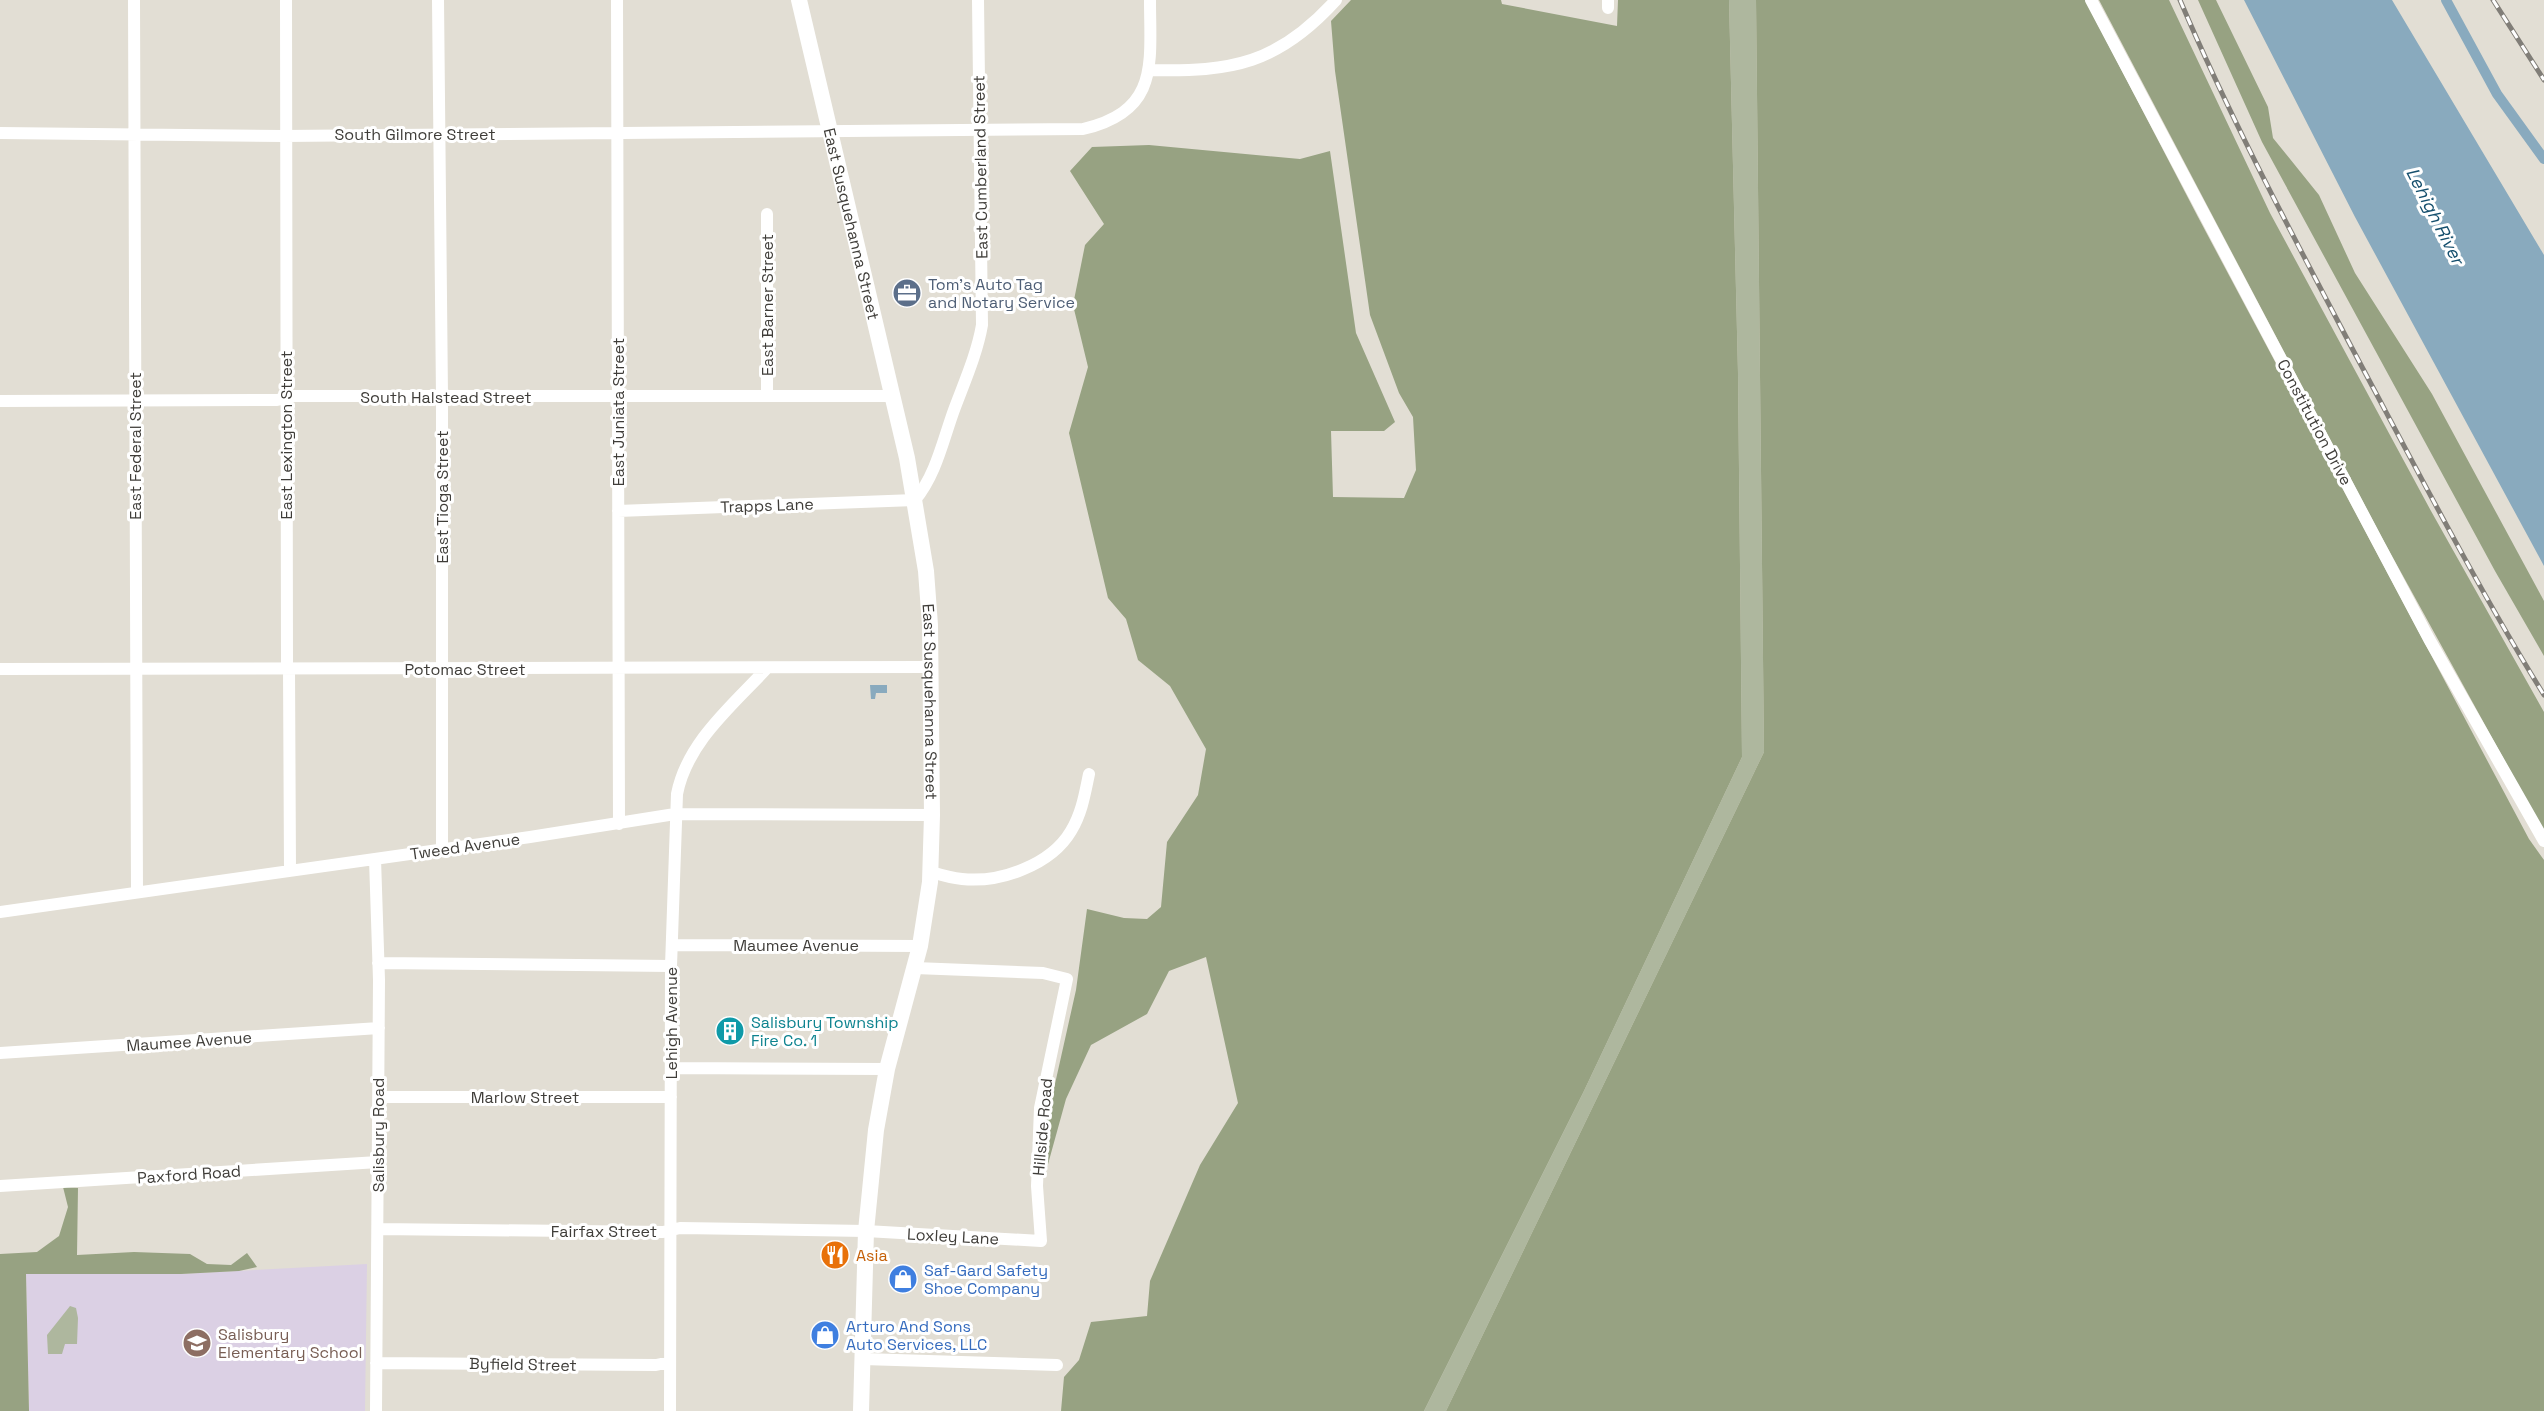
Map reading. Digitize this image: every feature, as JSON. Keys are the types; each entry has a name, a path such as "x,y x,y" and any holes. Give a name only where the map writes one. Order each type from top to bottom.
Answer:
{"main road":[{"name":"East Susquehanna Street","path":"799,0 892,396 915,500 926,571 930,667 931,872 920,946 887,1069 876,1130 866,1231 861,1411"}],"street":[{"name":"East Federal Street","path":"134,0 137,892"},
{"name":"East Lexington Street","path":"286,0 287,664 289,669 290,870"},
{"name":"East Tioga Street","path":"438,0 442,397 442,849"},
{"name":"East Juniata Street","path":"617,0 619,824"},
{"name":"East Cumberland Street","path":"915,500 932,473 980,336 978,0"},
{"path":"979,131 1068,130 1098,126 1124,111 1144,88 1150,70 1150,0"},
{"path":"1150,70 1217,69 1259,57 1303,31 1336,0"},
{"name":"Constitution Drive","path":"2091,0 2429,639 2544,842"},
{"name":"South Gilmore Street","path":"0,133 439,134 979,131"},
{"name":"East Barner Street","path":"767,214 767,396"},
{"name":"South Halstead Street","path":"0,401 892,396"},
{"name":"Trapps Lane","path":"618,510 915,500"},
{"name":"Potomac Street","path":"0,669 442,670 930,667"},
{"name":"Lehigh Avenue","path":"670,1411 671,966 675,814 680,779 693,752 767,668"},
{"path":"931,872 963,880 991,878 1015,872 1046,857 1064,841 1071,831 1081,810 1089,774"},
{"name":"Tweed Avenue","path":"0,912 619,824 675,814 932,815"},
{"name":"Salisbury Road","path":"375,859 379,1097 376,1411"},
{"name":"Maumee Avenue","path":"672,945 920,946"},
{"path":"378,963 671,966"},
{"name":"Hillside Road","path":"915,968 1043,973 1067,979 1040,1108 1037,1186 1041,1241"},
{"name":"Maumee Avenue","path":"0,1053 378,1028"},
{"path":"671,1068 887,1069"},
{"name":"Marlow Street","path":"379,1097 670,1097"},
{"name":"Paxford Road","path":"0,1186 378,1162"},
{"name":"Fairfax Street","path":"378,1229 663,1232 680,1228 866,1231"},
{"name":"Loxley Lane","path":"866,1231 1041,1241"},
{"path":"863,1359 1057,1365"},
{"name":"Byfield Street","path":"376,1363 656,1365 670,1362"}],"shaded area":[{"name":"Salisbury Elementary School","path":"367,1264 365,1411 29,1411 26,1274 181,1274"}],"green space":[{"path":"1351,0 1501,0 1502,4 1617,26 1618,0 1729,0 1738,373 1742,757 1583,1093 1424,1411 1061,1411 1064,1377 1079,1360 1091,1322 1147,1316 1150,1281 1200,1165 1238,1103 1206,957 1169,971 1147,1014 1091,1045 1066,1099 1045,1175 1042,1142 1076,990 1087,909 1124,918 1147,919 1161,907 1167,842 1198,795 1206,749 1170,686 1138,660 1126,619 1108,598 1069,433 1088,367 1073,305 1085,245 1104,224 1070,171 1092,147 1149,145 1300,159 1330,151 1356,333 1395,422 1384,431 1331,431 1333,497 1404,498 1416,470 1413,417 1399,393 1370,315 1335,71 1331,21"},
{"path":"1729,0 1756,0 1764,752 1446,1411 1424,1411 1583,1093 1742,757 1738,373"},
{"path":"1756,0 2085,0 2529,839 2544,860 2544,1411 1446,1411 1764,752"},
{"path":"2099,0 2169,0 2270,213 2431,511 2544,712 2544,832 2381,536"},
{"path":"2198,0 2216,0 2268,107 2273,138 2319,195 2355,273 2432,394 2544,601 2544,656 2495,571 2262,142"},
{"path":"63,1187 78,1188 77,1255 134,1252 190,1254 207,1264 231,1265 247,1253 257,1267 239,1271 181,1274 26,1274 29,1411 0,1411 0,1254 37,1252 59,1236 68,1207"},
{"path":"70,1306 76,1308 78,1318 77,1344 65,1344 62,1354 48,1354 47,1335"}],"water":[{"name":"Lehigh River","path":"2244,0 2392,0 2544,255 2544,566 2355,217"},
{"path":"870,685 887,685 887,693 876,693 875,699 871,699"}],"waterway":[{"path":"2446,0 2497,94 2544,159"}],"railway":[{"path":"2180,0 2241,133 2307,263 2446,524 2544,695"},
{"path":"2493,0 2544,80"}],"place":[{"name":"Tom's Auto Tag and Notary Service","path":"907,293"},
{"name":"Salisbury Township Fire Co. 1","path":"730,1031"},
{"name":"Asia","path":"835,1255"},
{"name":"Saf-Gard Safety Shoe Company","path":"903,1279"},
{"name":"Arturo And Sons Auto Services, LLC","path":"825,1335"},
{"name":"Salisbury Elementary School","path":"197,1343"}]}
